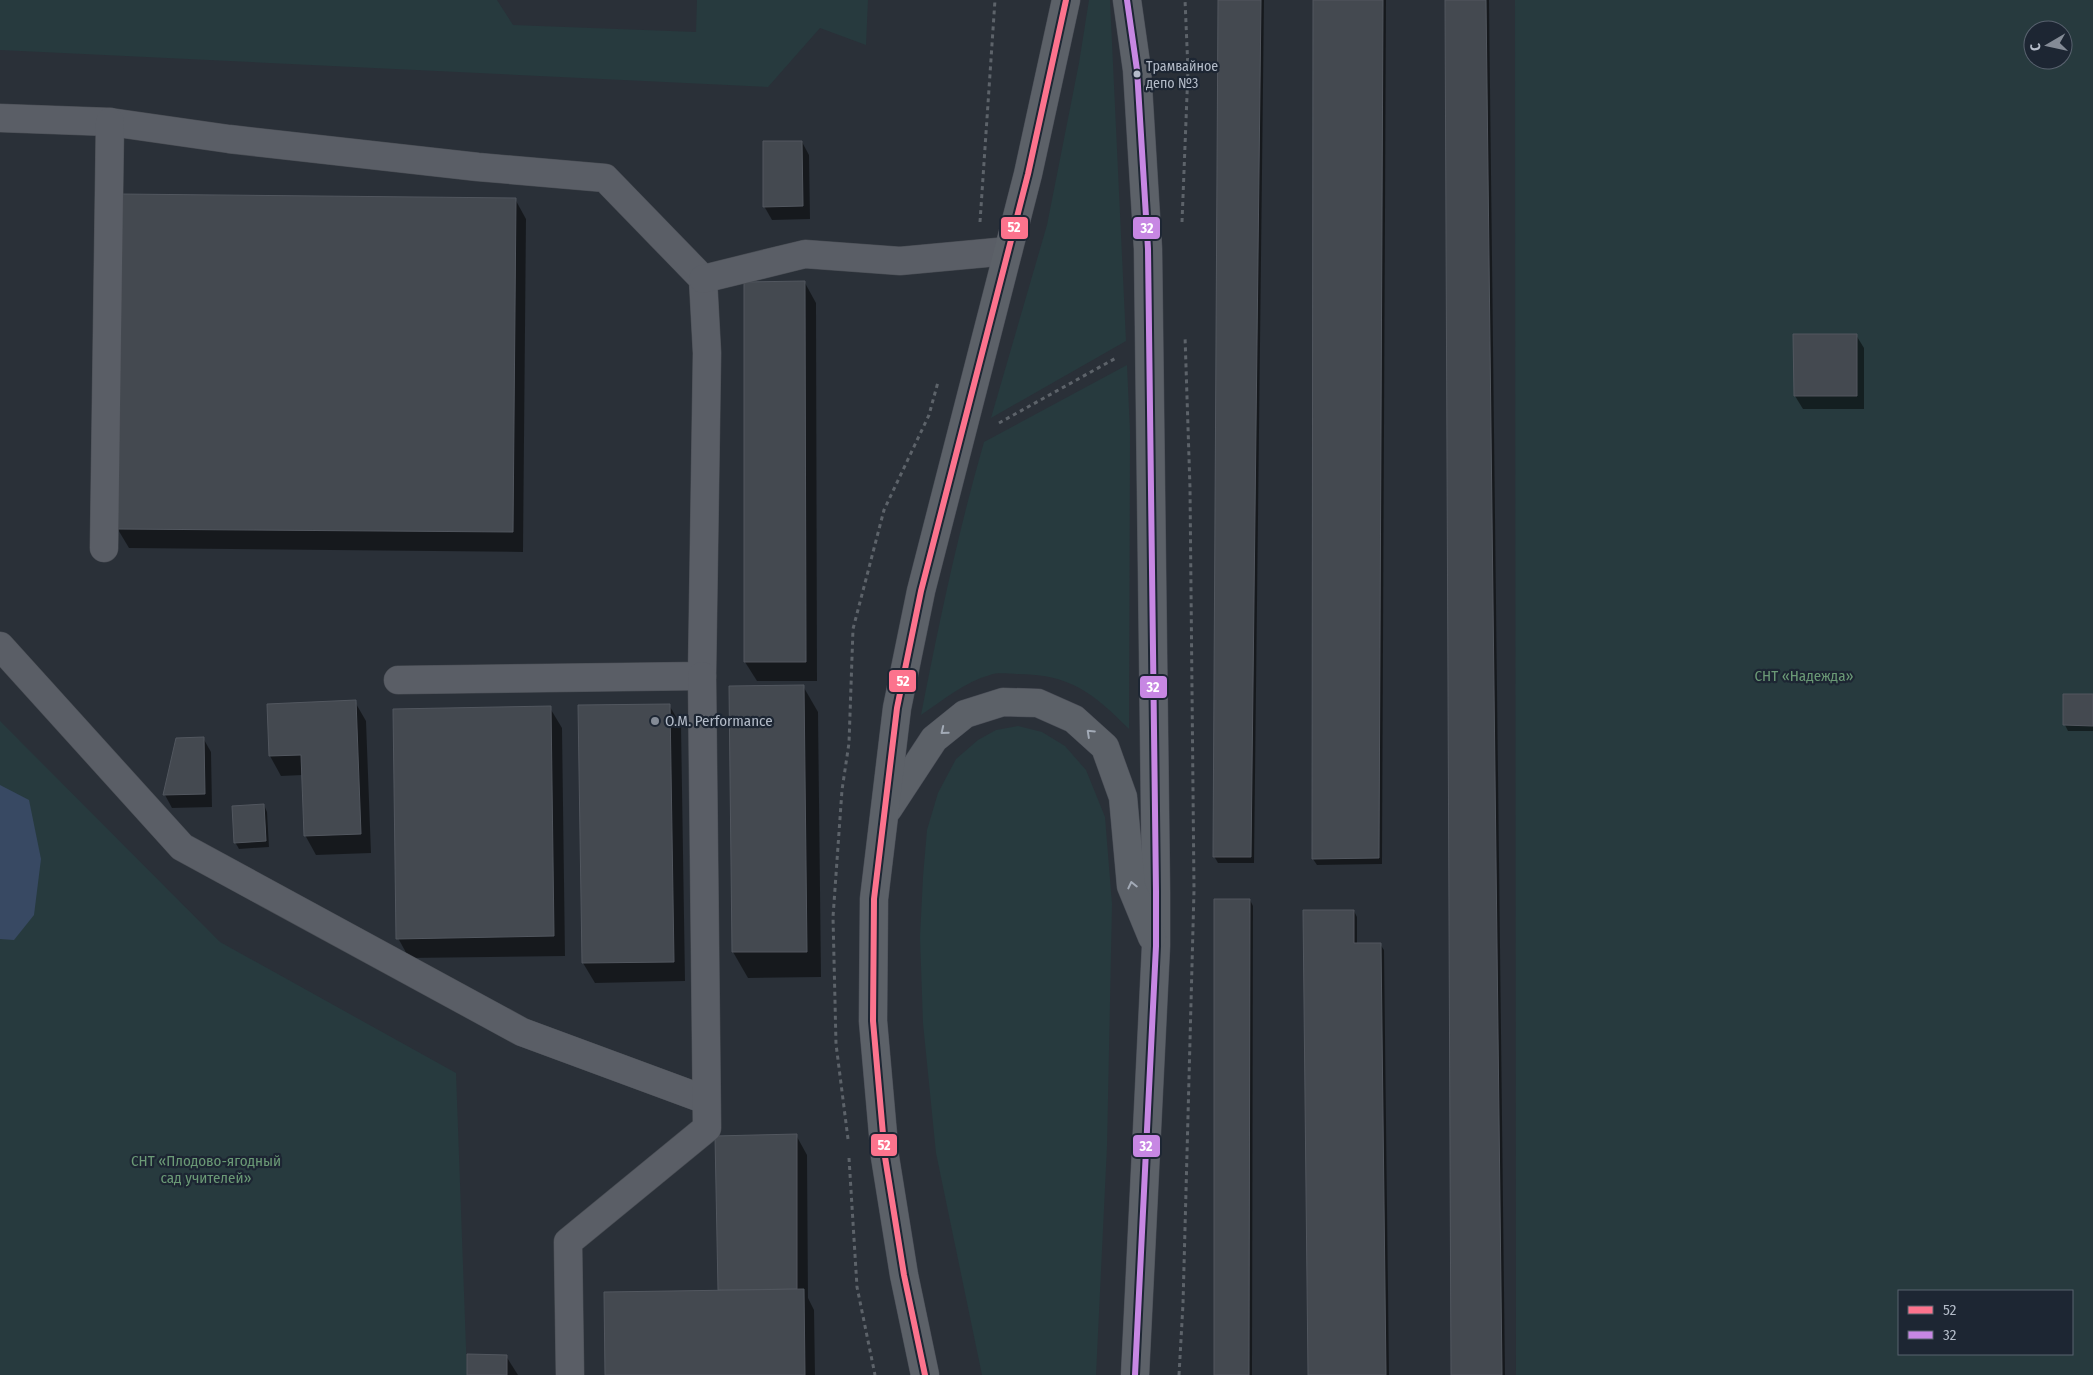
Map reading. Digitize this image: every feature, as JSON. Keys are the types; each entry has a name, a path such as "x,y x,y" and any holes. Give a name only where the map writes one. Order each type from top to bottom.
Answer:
{"main road":[{"path":"925,1375 904,1275 885,1157 873,1021 874,899 896,708 921,591 1028,174 1066,0"},
{"path":"1127,0 1137,70 1148,249 1156,946 1136,1375"},
{"path":"885,814 934,739 965,714 1003,702 1038,703 1074,719 1105,747 1124,797 1131,886 1156,946"}],"lane":[{"path":"0,118 110,122 238,140 469,166 605,178 703,279 706,353 702,676 706,1128 568,1242 570,1375"},
{"path":"104,548 110,122"},
{"path":"703,279 805,254 900,261 1008,251"},
{"path":"0,646 182,848 522,1032 706,1100"},
{"path":"398,680 702,676"}],"path":[{"path":"996,425 1118,357"}],"green space":[{"path":"0,0 497,0 513,25 696,32 697,0 868,0 866,45 820,28 768,87 0,50"},
{"path":"1089,0 1110,0 1126,341 991,418 1047,225 1079,63"},
{"name":"СНТ «Надежда»","path":"1515,0 2093,0 2093,1375 1516,1375"},
{"path":"1127,365 1130,432 1129,729 1104,705 1079,688 1066,682 1036,675 1000,673 981,678 954,692 921,715 950,578 984,442"},
{"name":"СНТ «Плодово-ягодный сад учителей»","path":"0,721 220,942 456,1073 467,1375 0,1375"},
{"path":"1018,726 1042,732 1065,746 1086,770 1105,817 1112,904 1107,1146 1096,1375 982,1375 936,1153 923,1023 920,937 927,830 938,793 956,759 978,740 996,730"}],"water":[{"path":"0,785 29,800 41,859 34,915 14,940 0,939"}],"building":[{"path":"1218,0 1261,0 1251,857 1213,857"},
{"path":"1313,0 1383,0 1379,858 1312,859"},
{"path":"1445,0 1486,0 1502,1375 1451,1375"},
{"path":"763,141 802,141 803,206 763,207"},
{"path":"119,194 516,198 513,532 116,529"},
{"path":"805,281 806,662 744,662 744,282"},
{"path":"1793,334 1857,334 1857,396 1794,396"},
{"path":"804,685 807,952 732,952 729,686"},
{"path":"2063,694 2093,694 2093,726 2063,725"},
{"path":"356,700 361,834 304,836 301,755 269,756 267,704"},
{"path":"670,704 674,962 582,963 578,705"},
{"path":"551,706 554,936 396,939 393,709"},
{"path":"204,737 205,794 163,795 176,738"},
{"path":"264,804 266,841 234,843 232,806"},
{"path":"1214,899 1250,899 1249,1375 1214,1375"},
{"path":"1303,910 1354,910 1354,943 1381,943 1386,1375 1308,1375"},
{"path":"797,1134 797,1289 718,1290 715,1136"},
{"path":"804,1289 805,1375 605,1375 604,1292"},
{"path":"467,1354 507,1355 507,1375 467,1375"}],"transit line":[{"name":"52","path":"925,1375 904,1275 885,1157 873,1021 874,899 897,708 921,591 1028,174 1066,0"},
{"name":"32","path":"1127,0 1137,70 1148,249 1156,891 1156,946 1135,1375"}],"place":[{"name":"Трамвайное депо №3","path":"1137,74"},
{"name":"O.M. Performance","path":"655,721"}]}
